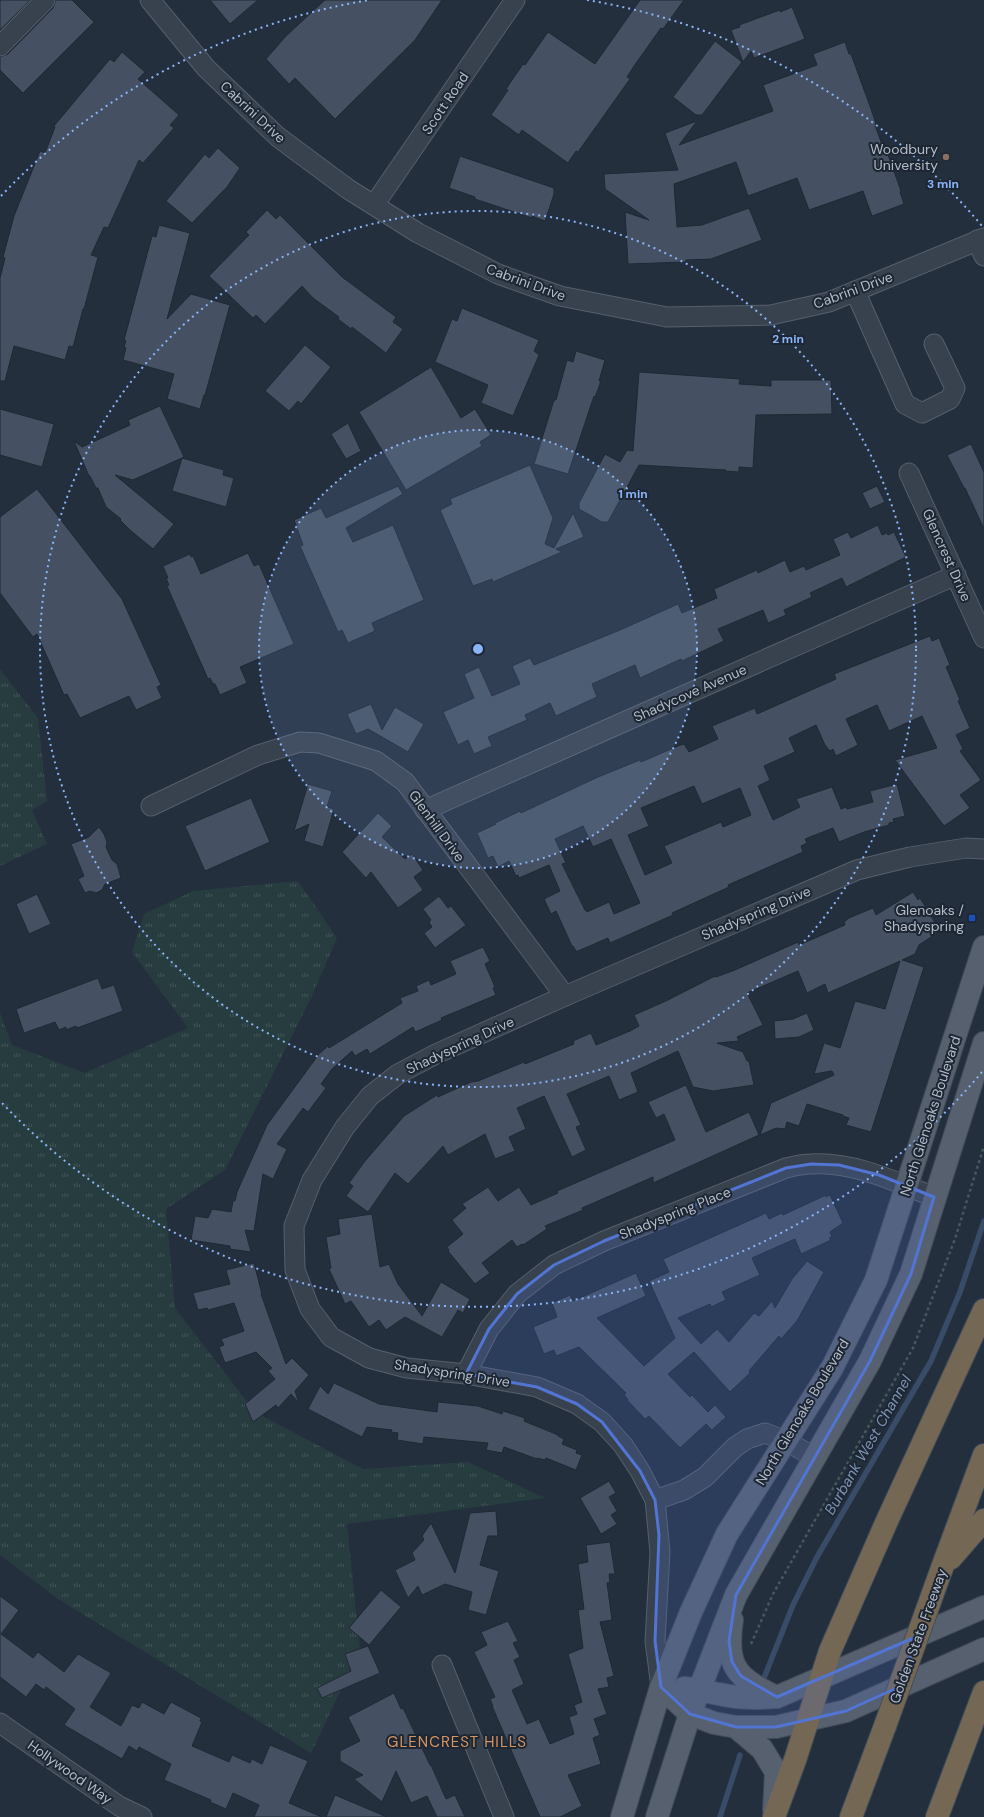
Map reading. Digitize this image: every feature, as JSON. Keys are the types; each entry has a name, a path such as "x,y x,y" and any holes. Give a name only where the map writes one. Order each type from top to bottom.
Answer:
{"highway":[{"path":"774,1817 830,1651 886,1523 984,1310"},
{"name":"Golden State Freeway","path":"851,1817 984,1455"},
{"path":"942,1568 984,1520"},
{"path":"937,1817 984,1692"}],"main road":[{"name":"North Glenoaks Boulevard","path":"622,1817 661,1687 691,1612 727,1534 832,1368 876,1280 984,947"},
{"name":"North Glenoaks Boulevard","path":"657,1817 690,1714 736,1595 870,1361 910,1274 984,1044"},
{"path":"736,1595 729,1641 732,1662 741,1676 754,1686 777,1698"},
{"path":"661,1687 699,1689 743,1698 777,1698 984,1607"},
{"path":"661,1687 690,1714 714,1723 736,1727 776,1727 846,1711 984,1649"},
{"path":"736,1727 762,1749 776,1772 774,1817"}],"street":[{"path":"0,46 45,0"},
{"name":"Cabrini Drive","path":"150,0 206,68 278,137 348,189 418,233 498,274 560,296 667,317 771,314 829,302 855,291 982,245"},
{"name":"Scott Road","path":"374,205 515,0"},
{"path":"855,291 905,404 922,413 950,399 954,388 934,344"},
{"name":"Glencrest Drive","path":"910,473 984,638"},
{"name":"Shadycove Avenue","path":"425,810 956,575"},
{"name":"Glenhill Drive","path":"151,806 258,755 300,742 319,743 376,761 405,782 565,996"},
{"name":"Shadyspring Drive","path":"661,1687 655,1641 660,1552 655,1500 640,1471 623,1445 602,1422 578,1404 538,1387 466,1374 407,1368 369,1358 330,1337 310,1309 295,1270 294,1226 312,1180 345,1127 370,1096 398,1074 436,1054 565,996 857,870 910,857 966,848 984,849"},
{"name":"Shadyspring Place","path":"466,1374 489,1329 517,1294 554,1265 604,1241 786,1168 810,1164 839,1165 879,1175 934,1197"},
{"path":"655,1500 684,1490 706,1477 735,1447 747,1439 765,1433 786,1441 814,1457"},
{"path":"442,1665 504,1817"},
{"name":"Hollywood Way","path":"0,1723 119,1806 142,1817"}],"path":[{"path":"749,1648 774,1594 914,1348 955,1239 984,1146"}],"highlighted area":[{"path":"811,1164 839,1165 879,1175 934,1197 911,1274 870,1361 736,1595 729,1641 732,1662 741,1676 777,1697 918,1636 899,1687 846,1711 776,1727 736,1727 690,1714 661,1687 655,1641 659,1535 655,1500 640,1471 602,1422 577,1404 537,1387 466,1374 489,1329 517,1294 554,1265 604,1241 786,1168"}],"green space":[{"path":"0,669 38,718 47,801 32,810 47,844 0,866"},
{"path":"298,881 337,938 311,998 225,1170 166,1209 175,1308 255,1412 363,1469 468,1462 545,1498 347,1524 360,1650 311,1753 58,1599 0,1555 0,1013 12,1045 85,1073 188,1028 132,952 144,914 193,891"}],"building":[{"path":"0,0 30,0 0,30"},
{"path":"56,0 72,0 94,22 23,93 0,70 0,57 8,54 53,8"},
{"path":"210,0 258,0 230,24"},
{"path":"325,0 442,0 415,40 335,119 295,78 289,84 266,59 286,36"},
{"path":"640,0 684,0 663,29 661,28 627,77 630,79 578,152 576,151 568,163 522,130 519,135 491,115 523,64 525,65 548,32 595,64"},
{"path":"792,7 805,39 754,58 751,51 743,62 731,30 740,27 739,25"},
{"path":"715,41 742,62 702,115 696,115 673,97"},
{"path":"845,42 849,54 851,54 871,109 884,150 886,149 904,204 872,216 863,191 809,210 797,178 748,196 736,162 674,184 677,227 702,225 749,208 762,240 711,259 686,260 685,262 628,264 625,212 649,220 605,189 604,174 678,170 665,133 697,121 679,145 773,111 763,85 817,65 813,54"},
{"path":"122,52 145,72 138,79 179,115 170,125 174,128 143,163 139,160 108,228 104,227 91,255 98,257 73,347 69,346 65,360 14,346 5,381 0,381 0,278 5,258 3,257 14,216 40,151 45,153 55,127 54,126 110,59 114,62"},
{"path":"218,148 240,168 227,187 192,223 166,201 205,154 209,158"},
{"path":"460,156 554,188 554,194 545,221 475,199 475,197 449,188"},
{"path":"267,210 276,219 280,215 342,277 396,317 393,322 403,329 386,353 352,327 351,329 338,319 339,317 313,298 302,286 265,324 256,315 253,318 209,276 249,235 246,232"},
{"path":"159,225 190,233 167,319 191,294 230,305 200,409 167,399 174,374 123,360 126,348 124,347 126,341 124,340 152,236 156,237"},
{"path":"462,308 539,340 534,351 539,355 513,416 481,403 488,385 435,362 452,319 457,321"},
{"path":"305,345 331,367 301,404 298,401 289,411 265,391"},
{"path":"576,351 605,360 599,381 601,381 595,397 594,396 568,474 534,464 554,400 556,400 567,360 573,362"},
{"path":"431,367 461,418 475,409 491,435 480,442 482,446 406,490 359,412"},
{"path":"639,372 740,379 739,384 771,386 771,380 831,380 832,414 756,415 753,468 739,467 739,472 639,465 608,522 602,522 579,509 579,503 605,454 620,462 627,450 633,451"},
{"path":"160,406 184,457 133,480 115,475 174,524 153,549 106,507 98,488 96,488 89,476 74,441 82,447 130,425 128,420"},
{"path":"0,409 54,424 42,467 0,455"},
{"path":"348,423 361,451 346,459 331,434"},
{"path":"971,444 984,472 984,529 965,488 947,455"},
{"path":"182,458 224,470 223,475 234,478 226,507 172,491"},
{"path":"530,465 553,518 545,544 554,548 573,513 584,537 556,549 562,552 493,582 492,579 473,586 440,510 452,504 450,499"},
{"path":"398,486 403,494 346,528 353,542 393,525 424,600 372,623 375,631 348,643 342,630 338,632 300,546 303,545 294,520 321,508 326,518"},
{"path":"877,486 885,502 870,509 862,493"},
{"path":"37,489 122,599 161,685 157,687 162,698 136,710 129,696 80,718 67,694 64,695 37,634 33,637 0,593 0,517"},
{"path":"878,525 882,535 887,533 888,535 894,532 906,557 846,587 842,578 810,593 812,597 784,610 786,615 768,623 763,610 718,629 724,641 682,661 681,659 640,678 635,665 603,679 592,684 597,697 556,716 550,703 525,715 527,720 488,737 492,746 474,754 468,740 458,745 443,712 474,698 464,674 479,667 492,696 520,684 512,666 530,658 534,665 620,630 678,604 682,613 717,598 714,589 757,570 758,573 785,560 790,572 804,566 806,570 840,555 833,539 848,532 851,538"},
{"path":"248,553 254,566 259,564 294,644 240,667 247,683 220,695 215,684 213,684 210,678 208,679 167,586 169,585 166,578 168,578 163,566 190,554 191,557 193,556 201,574"},
{"path":"930,636 932,641 939,638 950,665 946,667 960,700 958,701 970,728 956,735 963,749 960,751 981,780 960,795 970,808 944,826 895,760 937,748 922,716 889,731 877,705 846,719 858,745 836,756 833,749 830,751 825,745 816,725 789,738 795,752 764,766 770,780 758,786 773,820 800,807 796,799 832,787 841,809 846,807 847,809 873,802 870,791 897,784 905,816 893,819 894,822 889,823 889,825 864,832 839,842 833,828 805,839 807,843 801,846 803,852 728,885 729,887 672,913 673,915 610,943 608,938 578,951 576,951 572,946 556,911 551,914 544,899 560,891 549,865 519,878 518,875 516,876 509,861 498,867 493,856 488,858 477,833 496,824 495,823 520,811 521,813 598,777 640,760 641,762 678,746 684,744 689,752 718,739 712,726 755,708 757,714 836,679 834,674","holes":["694,786 702,804 740,788 751,815 723,827 721,822 664,846 672,863 645,875 628,835 649,826 641,808","583,826 593,847 611,839 640,903 614,914 609,902 587,912 585,910 562,864 566,863 555,839"]},
{"path":"371,704 382,730 395,707 424,724 408,752 368,729 356,734 347,714"},
{"path":"308,784 332,791 327,807 334,809 323,847 304,841 309,824 294,831"},
{"path":"251,798 270,842 205,871 185,826"},
{"path":"378,813 392,826 382,837 405,859 412,854 423,870 414,877 423,890 398,908 371,872 366,878 342,852"},
{"path":"99,827 104,834 107,842 106,847 112,860 117,864 121,878 105,884 102,890 96,893 90,891 85,893 78,879 84,876 71,844 89,837"},
{"path":"913,892 918,900 920,898 940,931 919,945 915,954 902,960 924,967 871,1132 846,1125 849,1118 843,1115 807,1104 799,1126 787,1122 785,1129 776,1128 760,1135 771,1103 834,1075 832,1071 814,1074 824,1043 840,1048 855,1001 885,1009 900,961 828,993 825,984 807,993 798,971 747,993 763,1025 737,1037 739,1041 717,1043 743,1052 747,1061 749,1061 754,1085 713,1091 693,1087 678,1051 631,1073 638,1092 619,1100 609,1076 567,1094 581,1125 576,1127 586,1150 572,1157 544,1096 517,1108 526,1129 509,1137 515,1151 495,1159 485,1134 448,1155 443,1146 408,1184 395,1173 368,1212 346,1196 353,1186 349,1183 365,1161 404,1116 437,1095 438,1097 471,1082 478,1081 524,1062 525,1064 574,1044 573,1041 591,1033 596,1045 630,1031 639,1026 634,1015 666,1001 715,976 716,977 735,970 798,942 799,945 845,925 844,922 849,918 873,908 876,915"},
{"path":"37,894 51,924 29,934 16,904"},
{"path":"439,896 448,908 451,906 466,925 435,948 424,933 432,927 429,922 431,920 423,909"},
{"path":"483,947 490,961 485,964 495,987 493,988 496,995 441,1018 442,1020 415,1032 413,1027 370,1054 367,1049 355,1056 352,1051 332,1069 321,1084 326,1088 308,1112 303,1108 277,1144 287,1149 273,1179 263,1174 254,1231 245,1230 251,1252 230,1249 230,1246 191,1240 195,1216 208,1218 212,1209 231,1212 233,1201 235,1201 237,1192 267,1125 319,1054 328,1046 329,1048 402,1003 400,998 418,991 416,986 429,980 431,985 456,974 450,961"},
{"path":"98,978 102,989 114,985 123,1011 77,1028 76,1026 66,1030 66,1027 59,1030 55,1022 24,1033 16,1009"},
{"path":"807,1013 814,1030 799,1037 775,1039 774,1021 793,1019"},
{"path":"686,1085 706,1132 749,1112 759,1135 653,1183 653,1177 582,1208 583,1210 545,1226 547,1229 523,1245 522,1244 517,1247 512,1240 482,1263 490,1273 475,1284 448,1251 449,1250 447,1247 463,1234 452,1220 466,1208 462,1204 488,1187 498,1201 519,1187 531,1205 558,1193 557,1191 675,1140 664,1114 656,1118 648,1102"},
{"path":"826,1195 826,1197 830,1195 843,1223 830,1232 832,1237 829,1238 831,1240 801,1254 795,1239 752,1258 760,1275 722,1292 726,1300 711,1307 710,1304 678,1318 701,1344 717,1329 729,1342 754,1313 759,1316 772,1301 775,1308 792,1279 807,1261 824,1272 797,1321 781,1339 779,1336 749,1371 750,1373 730,1392 694,1352 668,1374 690,1397 692,1395 708,1412 715,1405 726,1417 712,1430 706,1424 680,1448 649,1416 645,1419 627,1400 628,1399 624,1395 626,1393 579,1347 556,1356 554,1350 544,1354 533,1327 557,1317 552,1303 570,1295 573,1301 636,1273 646,1296 597,1318 644,1366 675,1338 649,1281 669,1272 663,1259 766,1213 769,1219 782,1213 783,1215"},
{"path":"372,1214 380,1267 389,1264 398,1284 422,1316 441,1282 470,1299 463,1313 458,1310 442,1337 405,1317 386,1330 379,1320 369,1327 351,1301 345,1304 329,1269 331,1268 326,1237 340,1234 338,1219"},
{"path":"254,1263 261,1294 286,1364 292,1358 309,1375 295,1391 299,1403 291,1394 278,1408 276,1405 253,1422 245,1404 275,1379 268,1371 272,1368 256,1352 225,1363 219,1347 224,1345 221,1339 244,1331 234,1303 208,1310 207,1308 198,1310 193,1293 230,1284 226,1270"},
{"path":"334,1383 379,1404 437,1412 438,1402 478,1406 502,1414 503,1411 525,1418 524,1421 558,1435 564,1439 562,1444 577,1450 576,1453 582,1455 576,1470 546,1458 545,1460 537,1459 504,1447 502,1453 486,1450 488,1443 424,1437 423,1444 397,1440 398,1433 391,1432 392,1430 367,1427 362,1437 308,1409 320,1386 328,1394"},
{"path":"609,1481 616,1493 609,1497 617,1511 611,1515 617,1524 601,1534 580,1498"},
{"path":"496,1511 498,1536 488,1536 480,1565 499,1571 486,1615 468,1610 472,1592 445,1584 422,1595 418,1586 408,1598 395,1570 415,1560 412,1553 424,1540 422,1536 431,1523 455,1573 470,1513"},
{"path":"610,1542 615,1574 609,1574 610,1582 607,1583 612,1620 600,1622 614,1676 607,1678 609,1687 598,1689 607,1714 594,1719 600,1735 593,1738 601,1764 568,1775 582,1806 560,1817 540,1817 492,1706 490,1699 495,1697 474,1652 487,1645 481,1632 508,1621 518,1641 513,1643 520,1657 514,1660 524,1684 512,1690 527,1724 539,1719 550,1744 574,1734 569,1717 577,1714 574,1705 582,1702 568,1654 583,1648 578,1610 584,1609 578,1564 588,1562 586,1545"},
{"path":"381,1590 401,1607 369,1645 349,1628"},
{"path":"0,1596 19,1610 1,1634 33,1658 38,1652 64,1672 78,1654 111,1673 90,1707 121,1726 132,1705 139,1708 142,1702 164,1714 171,1702 201,1718 200,1721 202,1722 192,1746 229,1762 232,1755 250,1763 252,1759 262,1764 270,1745 308,1761 289,1803 322,1817 254,1817 259,1805 233,1793 226,1809 210,1802 211,1800 164,1780 171,1764 139,1747 137,1751 129,1746 122,1759 64,1725 75,1709 46,1687 44,1690 36,1684 26,1697 0,1677"},
{"path":"368,1646 380,1673 322,1698 317,1688 351,1671 345,1654"},
{"path":"394,1693 431,1765 446,1799 455,1795 465,1817 437,1817 427,1796 411,1803 396,1771 382,1802 354,1779 363,1775 340,1761 340,1751 360,1741 348,1717"},
{"path":"335,1795 387,1817 326,1817"}],"waterway":[{"name":"Burbank West Channel","path":"764,1678 793,1605 817,1557 931,1361 960,1292 984,1221"},
{"name":"Burbank West Channel","path":"720,1817 740,1755"}],"place":[{"name":"Woodbury University","path":"946,157"},
{"name":"Glenoaks / Shadyspring","path":"972,918"}],"district":[{"name":"GLENCREST HILLS","path":"457,1742"}]}
